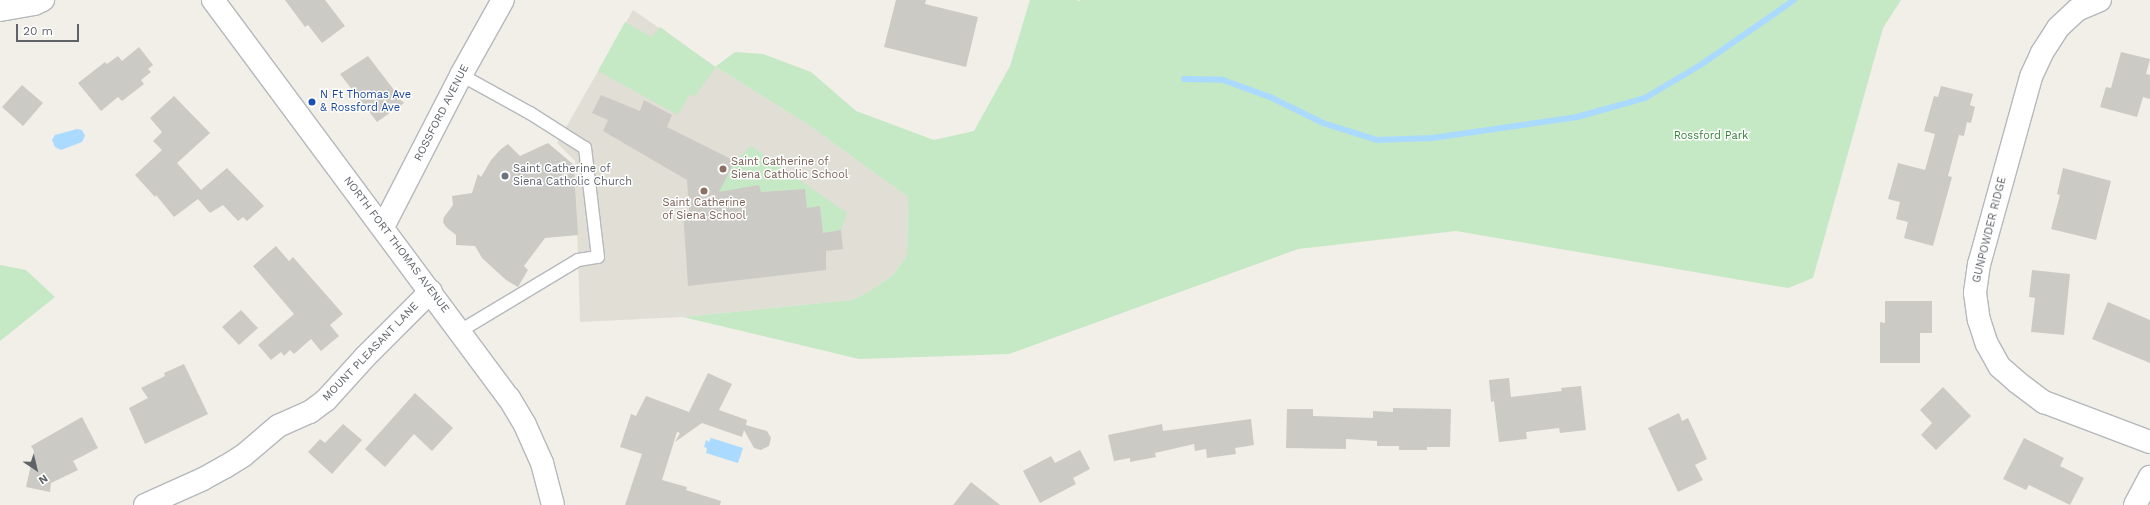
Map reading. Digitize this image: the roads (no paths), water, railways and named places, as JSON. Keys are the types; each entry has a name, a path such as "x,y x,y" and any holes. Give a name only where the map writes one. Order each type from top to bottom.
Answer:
{"street":[{"path":"0,10 34,4 43,0"},
{"name":"NORTH FORT THOMAS AVENUE","path":"213,0 509,398 526,425 542,463 553,505"},
{"name":"ROSSFORD AVENUE","path":"383,227 461,75 503,0"},
{"name":"GUNPOWDER RIDGE","path":"2100,0 2077,10 2058,28 2042,53 2031,77 1979,264 1975,293 1979,320 1987,344 2000,367 2017,382 2044,402 2150,442"},
{"name":"MOUNT PLEASANT LANE","path":"145,505 203,479 225,467 244,455 278,426 310,412 326,400 365,357 430,291"},
{"path":"2135,505 2150,477"}],"lane":[{"path":"460,331 578,260 598,257 586,148 530,113 461,75"}],"water":[{"path":"77,129 82,130 85,136 82,142 61,150 55,147 52,140 55,135"},
{"path":"711,438 743,448 738,463 706,453 707,448 704,447 706,440 709,442"}],"waterway":[{"path":"1184,79 1223,80 1270,97 1323,123 1377,140 1432,138 1577,117 1645,98 1702,64 1794,0"}],"place":[{"name":"N Ft Thomas Ave & Rossford Ave","path":"312,102"},
{"name":"Saint Catherine of Siena Catholic School","path":"723,169"},
{"name":"Saint Catherine of Siena Catholic Church","path":"505,176"},
{"name":"Saint Catherine of Siena School","path":"704,191"}],"park label":[{"name":"Rossford Park","path":"1711,136"}]}
